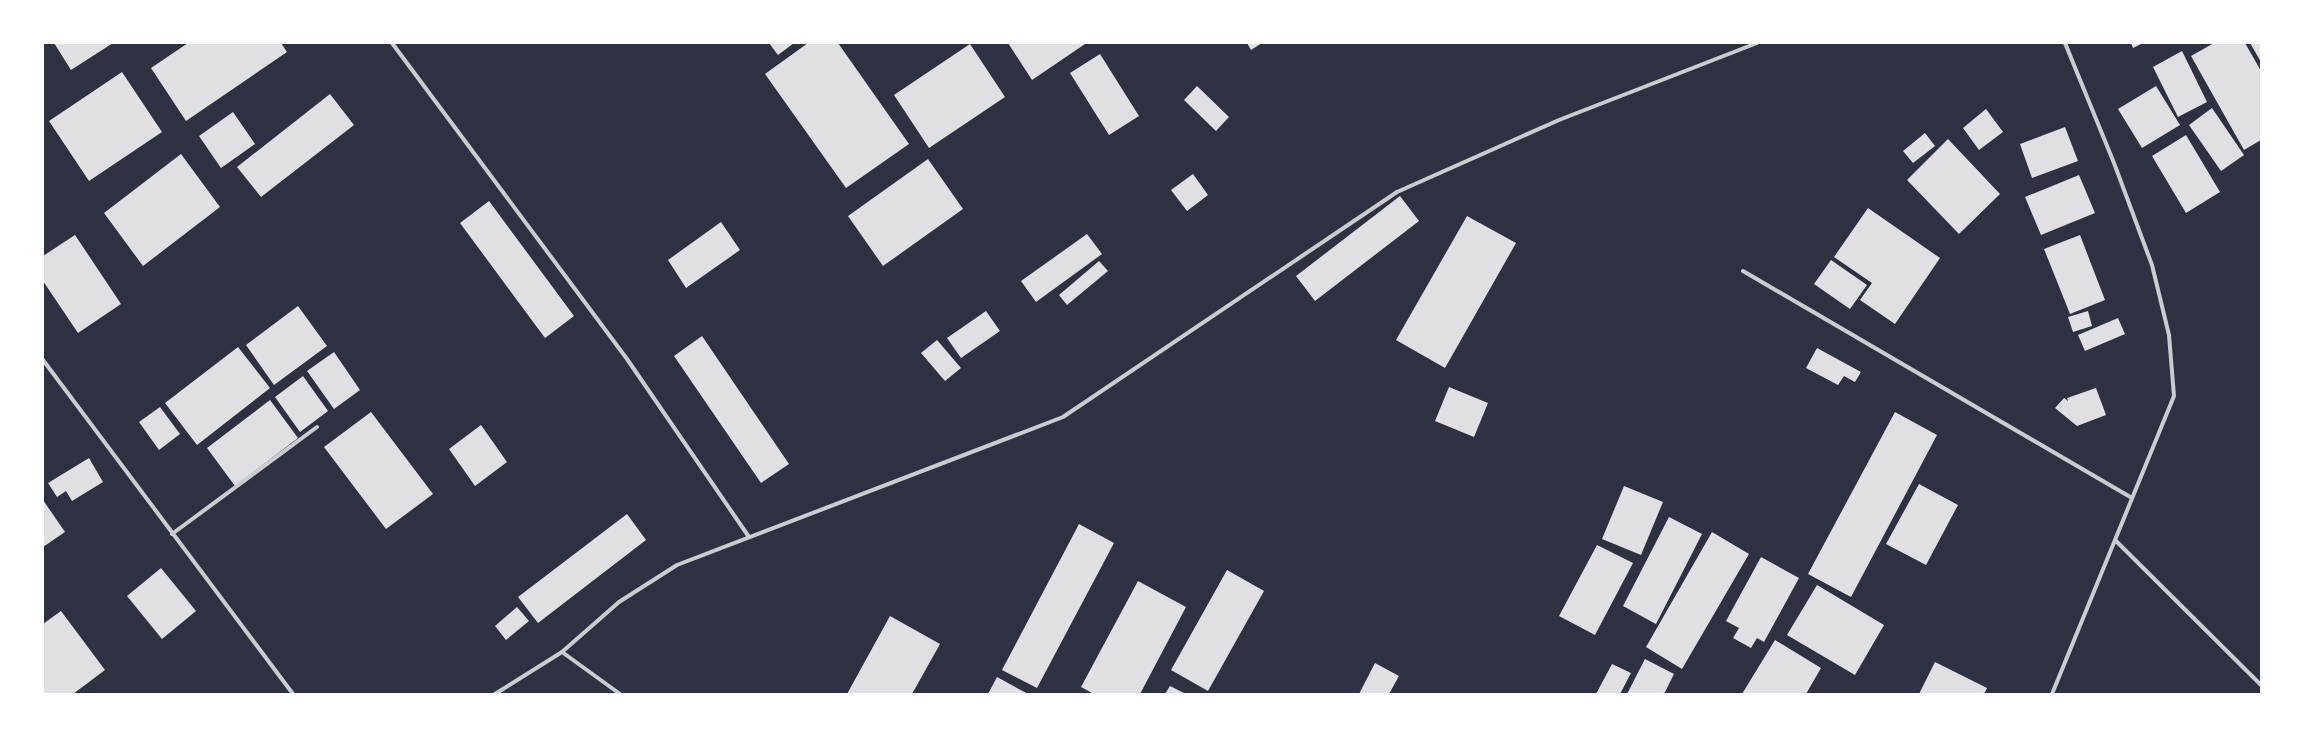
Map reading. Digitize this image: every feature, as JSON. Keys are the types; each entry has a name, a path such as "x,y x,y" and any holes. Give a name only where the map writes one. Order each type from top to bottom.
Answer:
{"street":[{"path":"392,43 627,359 749,537"},
{"path":"496,694 562,652 619,602 677,565 1064,417 1397,192 1559,120 1757,43"},
{"path":"2052,694 2174,396 2169,335 2152,265 2114,163 2065,43"},
{"path":"1743,271 2132,498"},
{"path":"43,360 293,694"},
{"path":"172,534 317,427"},
{"path":"2115,540 2261,685"},
{"path":"562,652 620,694"}],"building":[{"path":"54,43 113,43 71,70"},
{"path":"188,43 281,43 287,52 186,121 151,68"},
{"path":"769,43 794,43 778,55"},
{"path":"808,43 838,43 909,144 846,188 765,74"},
{"path":"1008,43 1085,43 1085,44 1032,80"},
{"path":"1247,43 1262,43 1251,50"},
{"path":"2131,43 2143,43 2133,48"},
{"path":"2214,43 2245,43 2261,71 2261,140 2244,150 2191,56"},
{"path":"2250,43 2261,43 2261,62"},
{"path":"970,44 1005,97 929,148 894,95"},
{"path":"2182,51 2207,102 2178,117 2153,67"},
{"path":"1100,54 1139,116 1109,135 1070,73"},
{"path":"122,72 162,132 89,181 49,121"},
{"path":"1197,86 1229,117 1216,131 1184,100"},
{"path":"2156,86 2180,125 2142,148 2118,109"},
{"path":"330,94 354,125 261,197 237,167"},
{"path":"2212,108 2244,155 2221,171 2189,125"},
{"path":"1986,109 2003,132 1979,150 1963,128"},
{"path":"233,112 255,144 221,168 199,136"},
{"path":"2065,127 2078,161 2032,178 2020,144"},
{"path":"1925,133 1935,146 1913,163 1903,151"},
{"path":"2186,135 2220,192 2186,213 2152,156"},
{"path":"1948,139 2000,194 1959,234 1907,180"},
{"path":"181,154 220,207 143,266 104,213"},
{"path":"928,159 963,209 883,266 848,216"},
{"path":"1193,174 1208,195 1187,211 1171,190"},
{"path":"2079,175 2095,213 2041,235 2025,197"},
{"path":"1400,196 1419,221 1315,301 1296,276"},
{"path":"489,201 574,316 545,338 460,223"},
{"path":"1868,208 1940,258 1895,324 1860,300 1872,283 1834,257"},
{"path":"1467,216 1516,243 1445,368 1396,340"},
{"path":"721,222 740,250 686,288 668,260"},
{"path":"1087,234 1102,254 1036,302 1021,281"},
{"path":"75,235 121,304 78,333 43,281 43,256"},
{"path":"2080,235 2105,300 2070,314 2044,249"},
{"path":"1831,260 1867,285 1850,309 1814,284"},
{"path":"1099,261 1108,271 1067,305 1059,295"},
{"path":"298,306 327,346 274,385 246,345"},
{"path":"986,311 1000,331 961,358 947,338"},
{"path":"2088,311 2092,326 2073,332 2068,317"},
{"path":"2118,318 2125,334 2085,351 2078,335"},
{"path":"702,336 789,464 761,483 674,356"},
{"path":"937,340 961,368 945,381 921,353"},
{"path":"238,347 270,388 197,445 165,403"},
{"path":"1817,348 1861,372 1855,382 1844,376 1838,385 1806,368"},
{"path":"334,352 360,390 334,409 307,371"},
{"path":"303,376 328,411 300,432 275,397"},
{"path":"1449,387 1488,403 1474,437 1435,421"},
{"path":"2096,388 2106,415 2077,426 2055,408 2064,398 2068,401 2067,398"},
{"path":"270,400 298,438 235,486 207,448"},
{"path":"160,407 180,434 159,450 139,422"},
{"path":"371,412 433,494 386,529 324,447"},
{"path":"1895,412 1937,435 1851,597 1808,574"},
{"path":"481,425 507,462 475,486 449,449"},
{"path":"89,458 103,482 72,501 66,491 57,497 48,483"},
{"path":"1919,484 1958,505 1926,565 1886,544"},
{"path":"1624,486 1663,502 1641,555 1602,539"},
{"path":"43,500 65,532 43,547"},
{"path":"627,514 646,540 538,623 518,597"},
{"path":"1669,517 1702,534 1656,624 1623,606"},
{"path":"1079,524 1114,543 1037,688 1002,670"},
{"path":"1712,532 1749,554 1682,669 1646,647"},
{"path":"1597,545 1633,563 1595,635 1559,616"},
{"path":"1761,557 1799,578 1764,642 1757,638 1751,648 1733,638 1739,628 1726,621"},
{"path":"161,568 196,611 162,639 127,596"},
{"path":"1227,570 1264,591 1208,691 1171,670"},
{"path":"1138,581 1186,607 1140,694 1094,694 1081,687"},
{"path":"1817,585 1884,625 1855,675 1787,635"},
{"path":"517,607 529,621 506,640 495,626"},
{"path":"61,611 105,670 73,694 43,694 43,624"},
{"path":"890,616 940,644 912,694 847,694"},
{"path":"1775,640 1821,668 1806,694 1742,694"},
{"path":"1645,659 1674,674 1664,694 1627,694"},
{"path":"1935,662 1987,688 1984,694 1919,694"},
{"path":"1375,663 1399,676 1389,694 1359,694"},
{"path":"1612,664 1631,673 1620,694 1596,694"},
{"path":"997,677 1028,694 988,694"},
{"path":"1170,686 1186,694 1165,694"}]}
